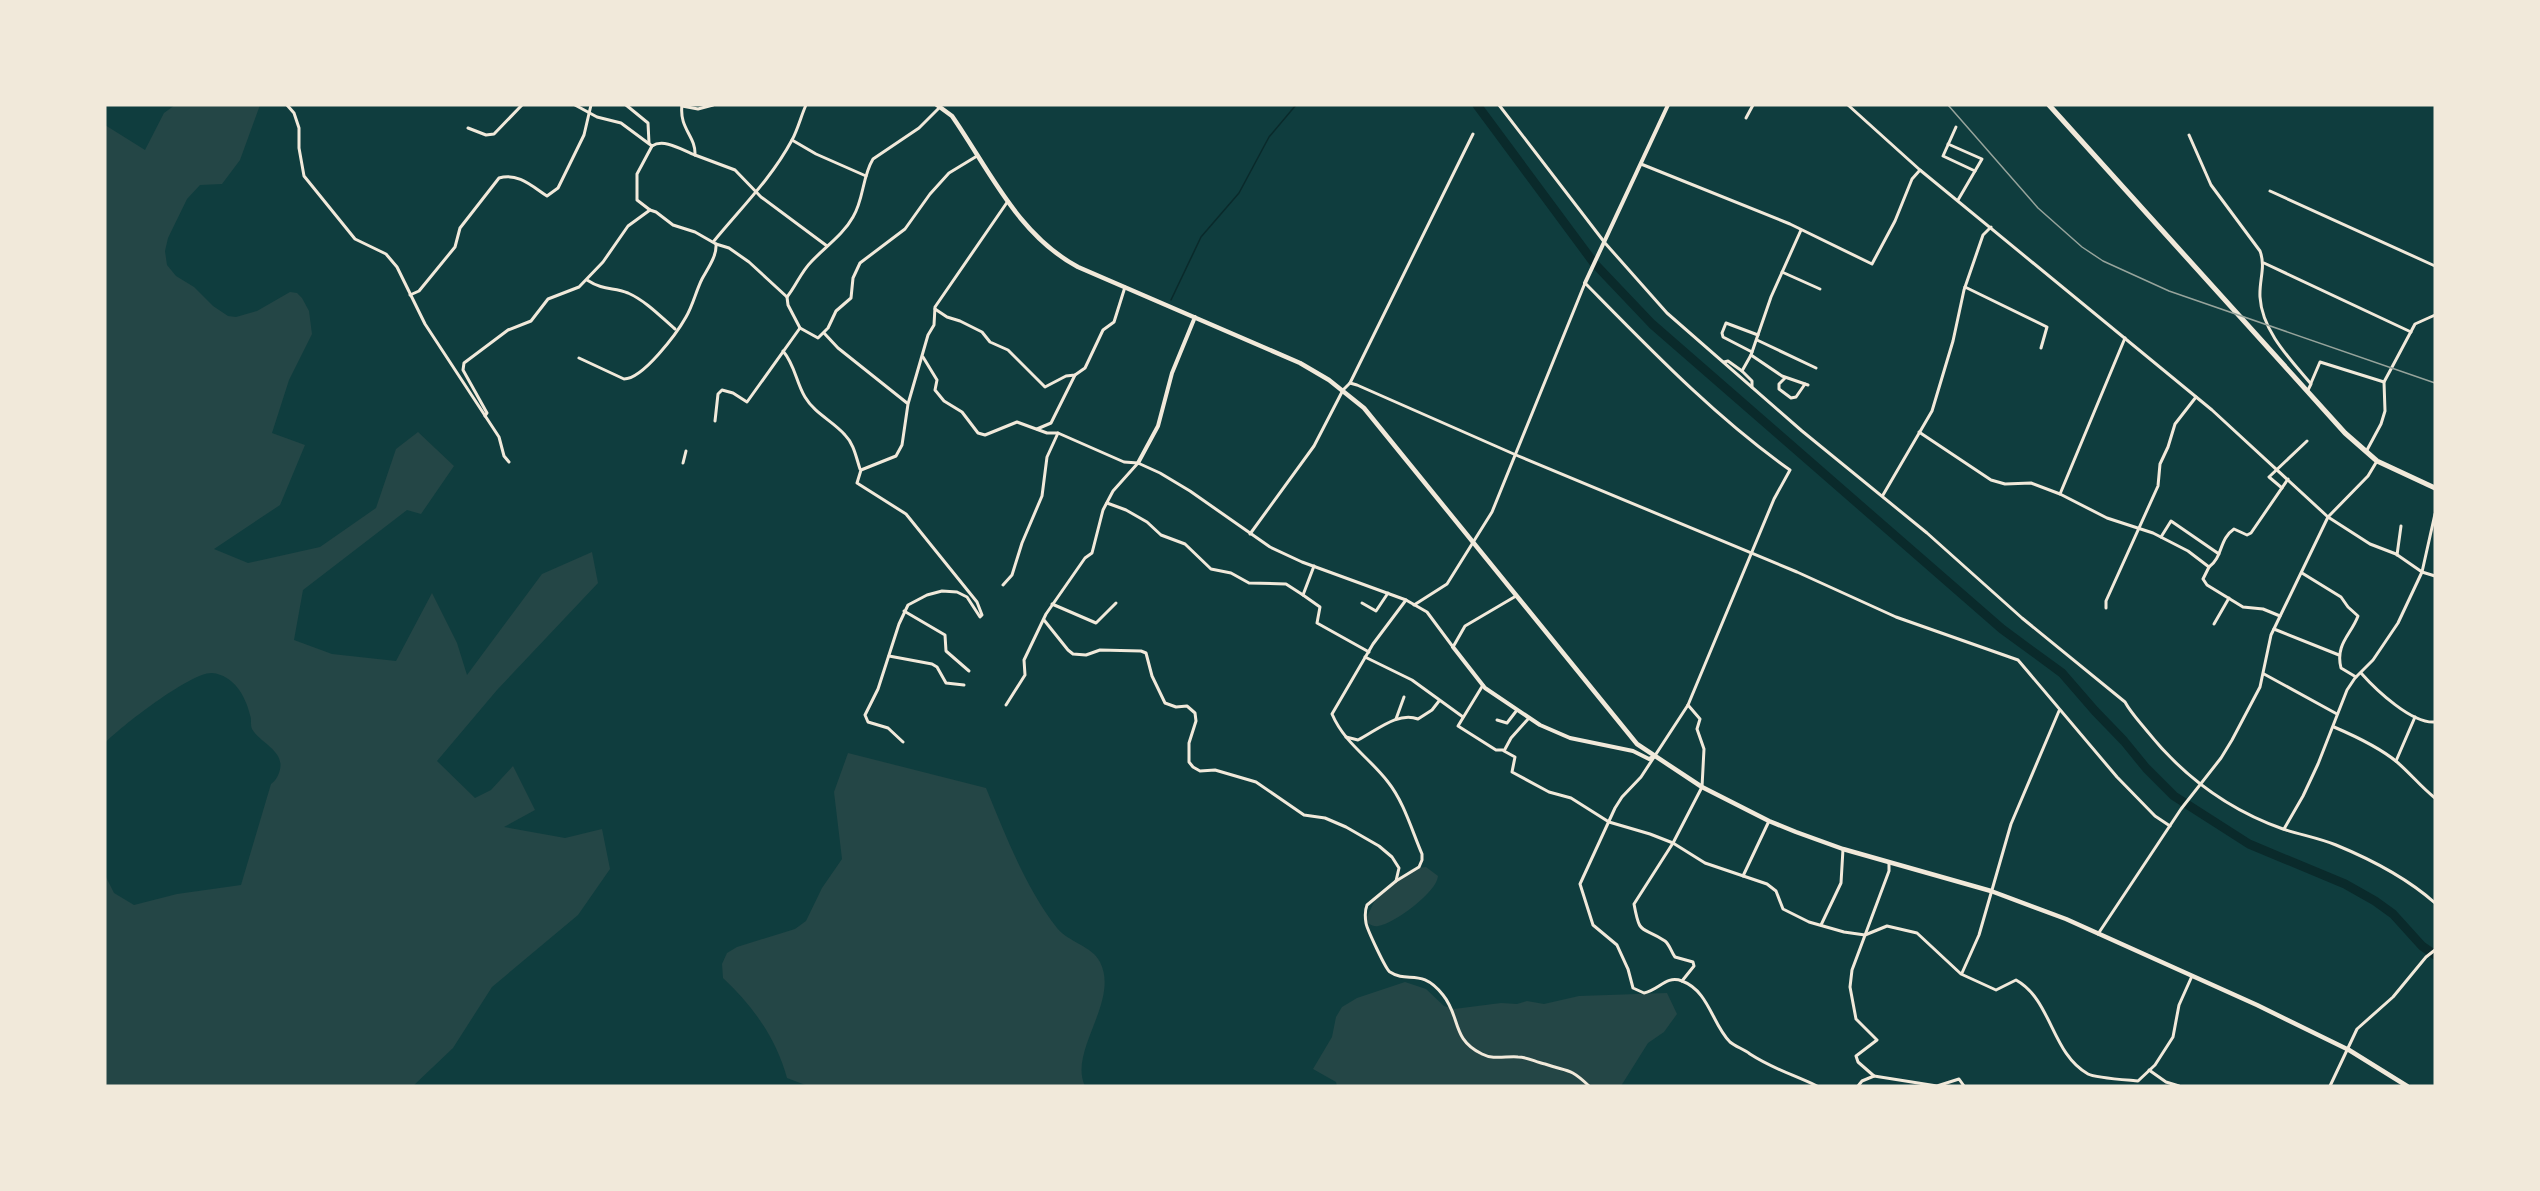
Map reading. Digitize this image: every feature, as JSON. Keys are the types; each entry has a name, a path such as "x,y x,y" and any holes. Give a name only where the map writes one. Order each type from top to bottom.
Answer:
{"highway":[{"path":"2049,105 2307,392 2366,453 2377,461 2435,488"}],"main road":[{"path":"938,106 952,116 1028,229 1054,253 1078,267 1300,363 1343,390 1378,423 1630,736 1655,756 1702,787 1769,821 1844,849 1991,891 2066,919 2349,1050 2407,1086"}],"street":[{"path":"287,105 294,113 299,128 299,148 304,176 355,239 386,254 397,267 425,324 499,437 504,456 509,462"},
{"path":"468,128 486,135 494,134 522,105"},
{"path":"575,105 589,114 621,123 650,145"},
{"path":"410,296 419,291 455,247 460,228 500,178 527,181 544,195 550,196 558,188 584,135 591,105"},
{"path":"626,105 648,123 650,145 637,174 637,200 673,225 695,232 729,248 749,262 787,297 788,305 800,328 818,338 824,333 836,311 851,298 853,278 860,263 905,229 930,194 949,173 978,155"},
{"path":"694,155 695,149 681,120 682,105 698,109 713,105"},
{"path":"579,358 604,371 628,379 648,365 664,348 685,319 696,297 713,258 715,243 756,192 792,140 806,105"},
{"path":"1499,105 1605,243 1667,313 1802,431 1883,495 2022,618 2125,702 2132,716 2180,769 2220,799 2284,829 2337,846 2373,861 2435,903"},
{"path":"1414,605 1447,584 1492,512 1585,284 1668,105"},
{"path":"1746,118 1753,105"},
{"path":"1848,105 1920,170 1991,226 2196,397 2328,517 2370,544 2397,555 2422,572 2435,576"},
{"path":"787,297 811,262 828,247 852,219 873,159 919,128 938,106"},
{"path":"1956,127 1943,156 1975,171"},
{"path":"1250,534 1314,446 1343,390 1350,383 1473,134"},
{"path":"2189,135 2211,184 2260,251 2264,263 2260,296 2274,338 2311,384"},
{"path":"792,140 816,154 866,176"},
{"path":"650,145 665,143 735,170 756,192 828,247"},
{"path":"1948,144 1982,159 1958,200"},
{"path":"1641,164 1802,230 1872,264 1895,221 1912,179 1920,170"},
{"path":"2270,191 2435,266"},
{"path":"861,470 896,456 902,445 908,404 928,335 934,326 935,309 977,242 1008,201"},
{"path":"485,416 487,413 463,370 464,363 508,330 531,321 548,299 555,294 573,291 587,280 603,262 628,226 650,210"},
{"path":"1883,495 1932,411 1953,341 1965,287 1983,235 1991,226"},
{"path":"1742,371 1752,353 1782,272 1802,230"},
{"path":"2264,263 2411,332"},
{"path":"1782,272 1820,289"},
{"path":"587,280 601,288 621,291 633,296 675,330"},
{"path":"1585,284 1649,350 1756,446 1790,470 1774,499 1688,705 1633,787 1622,797 1580,884 1588,914 1593,925 1617,945 1628,969 1633,988 1637,991 1652,992 1663,982 1682,981 1708,1005 1730,1041 1763,1064 1817,1086"},
{"path":"1037,429 1051,423 1075,375 1085,368 1091,358 1096,340 1102,330 1114,322 1125,287"},
{"path":"1965,287 2047,327 2041,348"},
{"path":"935,309 947,317 982,332 990,342 1008,350 1045,387 1066,376 1075,375"},
{"path":"2366,453 2385,411 2384,382 2415,324 2435,315"},
{"path":"1006,705 1025,675 1024,660 1052,604 1085,558 1092,553 1107,503 1113,491 1138,463 1158,426 1172,373 1195,317"},
{"path":"1759,335 1726,323 1722,333 1723,337 1752,353 1785,378 1807,384 1796,398 1791,398 1779,389 1779,384 1785,378"},
{"path":"715,422 717,397 720,391 733,393 747,402 800,328"},
{"path":"824,333 838,348 908,404"},
{"path":"2060,494 2125,338"},
{"path":"1757,340 1816,368"},
{"path":"783,351 791,360 804,396 816,411 844,433 852,444 861,470 857,483 888,501 918,527 977,602 982,615 980,616 971,601 962,594 942,591 915,600 904,611 878,689 865,715 868,722 882,725 903,742"},
{"path":"923,357 937,380 935,390 944,401 962,412 978,433 985,435 1017,422 1047,433 1058,433 1124,462 1138,463 1160,473 1190,491 1270,547 1406,600 1427,612 1483,686 1552,732 1633,751 1649,759 1655,756"},
{"path":"1724,362 1728,361 1742,371 1752,381 1752,387"},
{"path":"2307,392 2320,362 2384,382"},
{"path":"1350,383 1390,398 1516,455 1896,616 2018,660 2059,711 2129,790 2155,816 2170,826"},
{"path":"2106,608 2106,601 2159,483 2160,464 2175,424 2196,397"},
{"path":"1919,432 1991,480 2006,484 2031,483 2060,494 2107,518 2161,537 2209,567"},
{"path":"1003,585 1012,575 1022,543 1042,496 1047,457 1058,433"},
{"path":"2282,488 2270,477 2307,441"},
{"path":"683,463 686,451"},
{"path":"2098,934 2181,809 2232,740 2260,687 2274,629 2328,517 2368,476 2377,461"},
{"path":"2280,616 2263,609 2243,607 2207,585 2203,579 2219,554 2222,541 2229,532 2234,529 2247,536 2251,533 2288,479"},
{"path":"1107,503 1126,510 1147,522 1161,535 1185,544 1211,569 1231,573 1249,583 1279,583 1303,595 1320,607 1317,624 1369,651"},
{"path":"2284,829 2303,796 2334,727 2337,714 2356,677 2389,639 2422,572 2435,514"},
{"path":"2161,537 2171,521 2219,554"},
{"path":"2397,555 2401,526"},
{"path":"1303,595 1314,566"},
{"path":"2302,573 2341,597 2358,616 2345,636 2340,655 2342,668 2356,677"},
{"path":"1362,603 1376,611 1388,593"},
{"path":"1453,647 1465,626 1516,596"},
{"path":"2214,624 2229,598"},
{"path":"1406,600 1365,657 1332,714 1346,737 1389,783 1398,798 1422,854 1419,867 1396,880 1372,900 1365,909 1366,923 1384,965 1390,972 1414,976 1434,985 1450,1005 1457,1031 1472,1049 1490,1057 1521,1057 1545,1065 1566,1068 1574,1071 1588,1086"},
{"path":"1052,604 1096,623 1116,603"},
{"path":"904,611 945,635 946,651 969,671"},
{"path":"1044,620 1073,654 1086,655 1100,650 1146,653 1152,676 1165,703 1176,708 1187,706 1195,713 1196,721 1189,743 1189,762 1193,767 1200,771 1215,770 1256,782 1304,815 1324,818 1346,826 1379,846 1392,857 1399,868 1396,880"},
{"path":"2274,629 2340,655"},
{"path":"889,656 932,664 946,683 964,685"},
{"path":"1365,657 1412,680 1463,717"},
{"path":"2361,673 2379,693 2419,720 2435,722"},
{"path":"2264,674 2337,714"},
{"path":"1483,686 1458,726 1496,750 1504,750 1515,757 1512,772 1549,792 1571,798 1609,822 1673,843 1705,863 1771,887 1784,909 1809,922 1864,935 1887,926 1917,933 1961,974 1996,990 2016,980 2034,993 2048,1023 2072,1060 2089,1075 2138,1081 2173,1037 2179,1005 2192,976"},
{"path":"1396,719 1404,697"},
{"path":"1346,737 1358,740 1396,719 1411,716 1418,719 1432,710 1439,701"},
{"path":"1682,981 1694,966 1693,962 1675,957 1667,942 1642,930 1638,926 1634,904 1673,843 1702,787 1704,749 1697,729 1700,718 1688,705"},
{"path":"1497,720 1507,723 1517,710"},
{"path":"1961,974 1979,935 2011,824 2059,711"},
{"path":"2396,761 2415,717"},
{"path":"1504,750 1510,738 1529,718"},
{"path":"2334,727 2356,737 2396,761 2435,798"},
{"path":"1743,876 1769,821"},
{"path":"1821,925 1841,883 1844,849"},
{"path":"1874,1076 1858,1062 1856,1056 1876,1040 1856,1019 1850,987 1852,970 1889,871 1889,862"},
{"path":"2330,1086 2357,1029 2393,997 2426,957 2435,950"},
{"path":"2149,1070 2166,1082 2179,1086"},
{"path":"1858,1086 1862,1081 1874,1076 1937,1086 1959,1079 1964,1086"}],"shaded area":[{"path":"175,105 260,105 240,160 222,184 200,185 187,199 168,238 165,251 167,265 176,276 194,287 213,306 228,316 236,317 257,311 290,292 297,293 309,311 312,334 289,380 272,433 305,445 280,505 214,549 248,563 320,547 376,508 396,449 418,432 454,466 421,514 407,510 303,590 294,640 332,654 396,661 432,593 457,643 467,675 542,574 592,552 598,583 497,690 437,761 475,798 491,790 513,766 535,810 504,827 565,838 602,829 610,869 578,915 492,987 453,1048 413,1086 105,1086 105,875 114,893 134,905 177,894 241,885 271,784 275,781 281,765 272,748 252,729 248,708 238,688 227,678 212,673 202,675 173,690 125,725 105,743 105,125 145,150 164,113"},
{"path":"848,753 986,788 1017,861 1035,896 1057,928 1091,952 1100,962 1104,977 1104,993 1083,1057 1082,1072 1085,1086 808,1086 787,1078 777,1049 762,1023 754,1011 723,978 722,964 727,953 737,947 795,929 806,921 822,888 842,859 834,792"},
{"path":"1426,867 1438,876 1436,883 1414,906 1385,924 1374,926 1365,921 1375,900 1411,869"},
{"path":"1405,982 1426,989 1444,1006 1454,1009 1501,1003 1517,1004 1527,1001 1544,1004 1579,996 1667,993 1677,1014 1664,1032 1648,1043 1621,1086 1337,1086 1336,1082 1313,1069 1332,1037 1336,1017 1342,1007 1357,998"}],"waterway":[{"path":"1171,300 1201,237 1239,193 1269,137 1296,105"},
{"path":"1477,105 1594,263 1652,324 2002,629 2062,673 2146,768 2174,796 2249,844 2345,884 2375,901 2393,914 2422,946 2435,955"}],"railway":[{"path":"1948,105 2038,208 2082,247 2103,261 2169,291 2435,383"}]}
